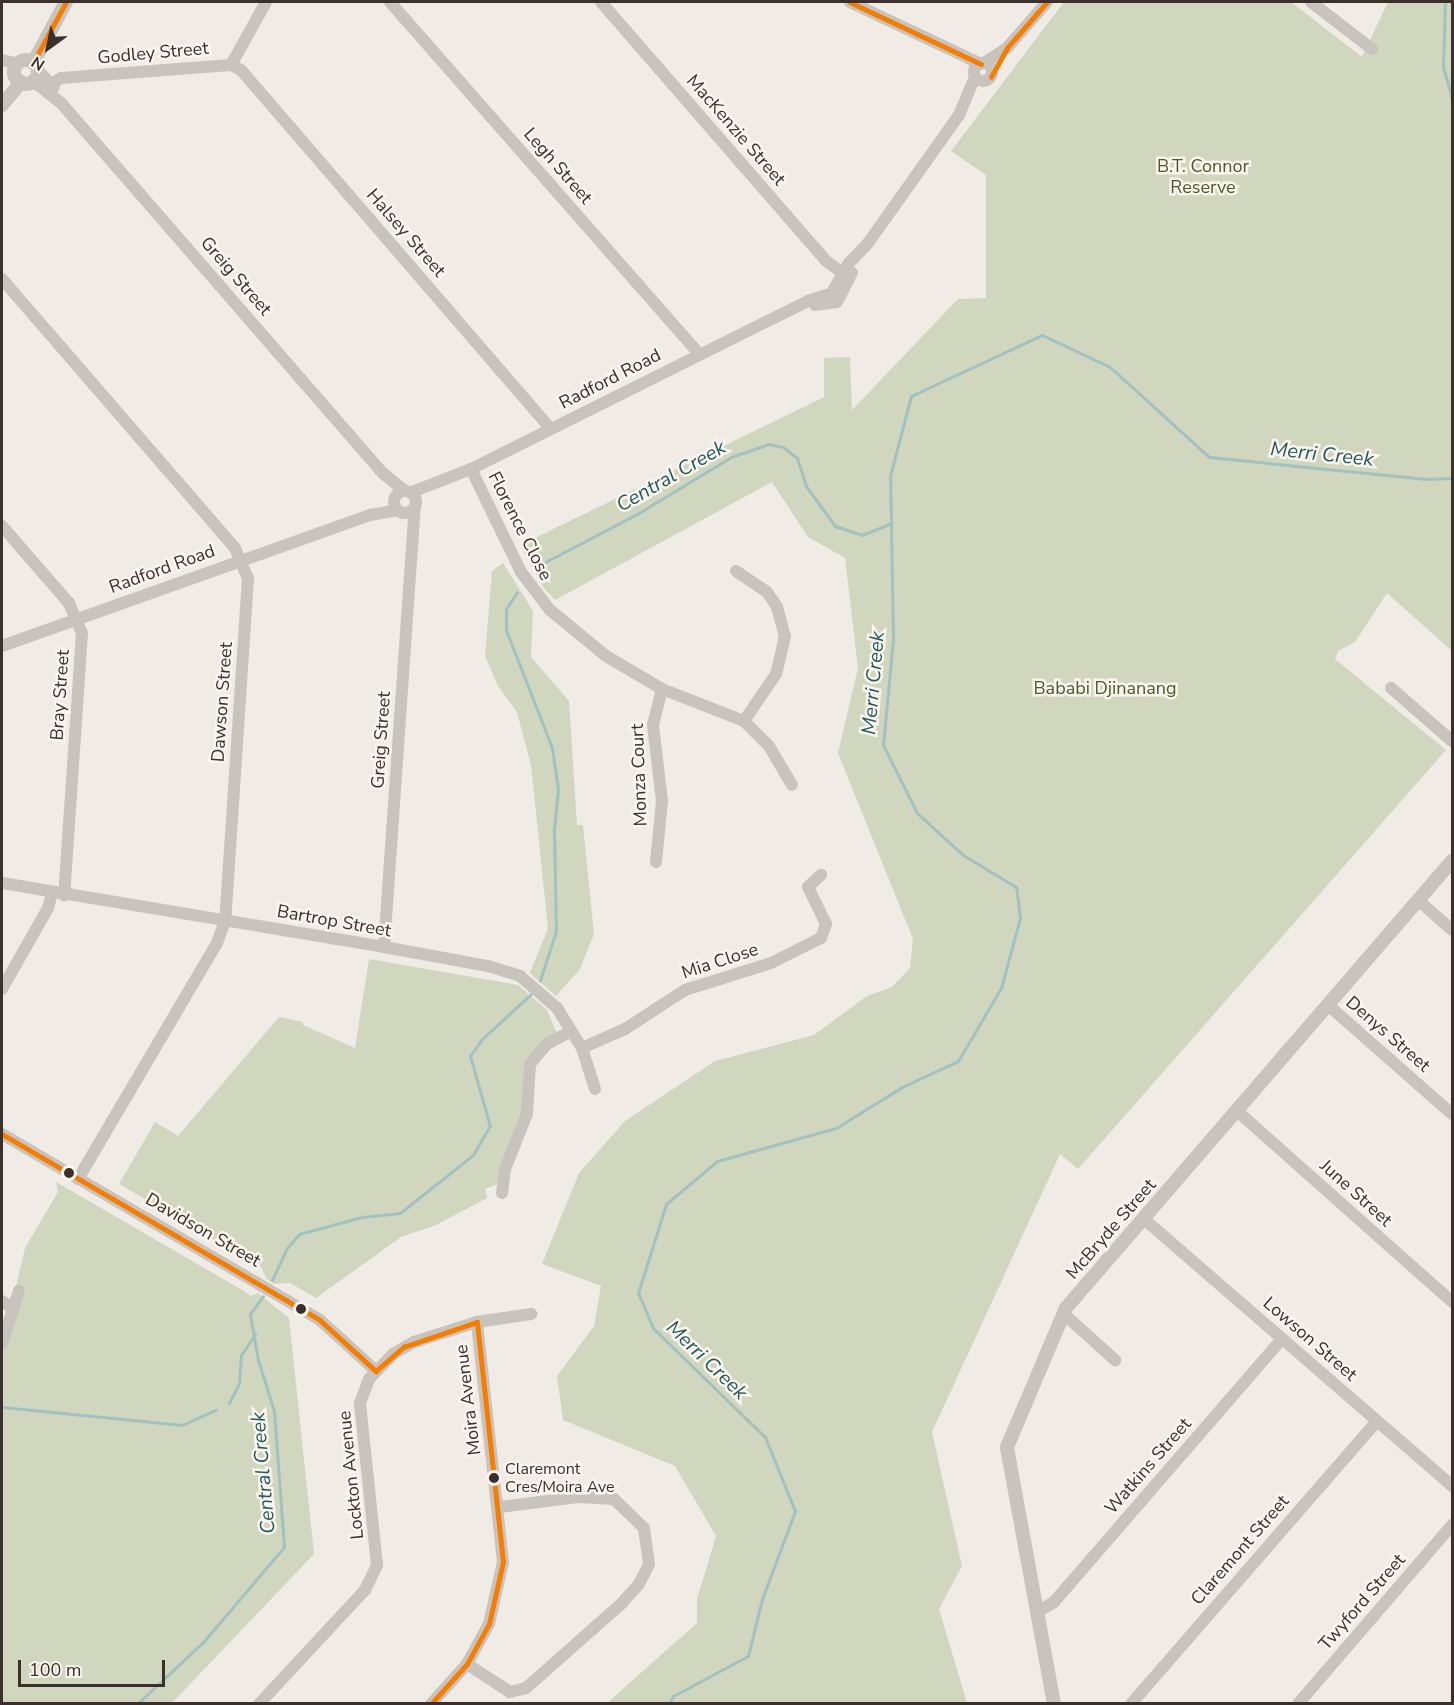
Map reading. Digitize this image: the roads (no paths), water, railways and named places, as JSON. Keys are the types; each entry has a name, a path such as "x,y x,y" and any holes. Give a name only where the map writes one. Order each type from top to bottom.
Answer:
{"street":[{"path":"2,105 38,81 66,2"},
{"name":"Godley Street","path":"38,81 231,65 266,2"},
{"name":"Legh Street","path":"390,2 699,354"},
{"name":"MacKenzie Street","path":"601,2 825,260 845,276"},
{"path":"850,2 946,50 978,69 982,81 990,78"},
{"name":"Radford Road","path":"2,646 405,501 699,354 832,293 963,108 990,78 1007,48 1047,2"},
{"path":"1311,2 1372,49"},
{"name":"Radford Road","path":"963,108 978,69 1007,48"},
{"path":"2,60 38,81"},
{"path":"2,65 38,81"},
{"name":"Halsey Street","path":"231,65 248,79 550,429"},
{"name":"Greig Street","path":"38,81 384,474 405,501 413,535 384,947"},
{"name":"Dawson Street","path":"2,279 241,559 249,578 225,921 217,943 78,1179"},
{"name":"Florence Close","path":"471,469 521,572 536,596 606,656 662,688 744,721 769,746 792,786"},
{"name":"Bray Street","path":"2,526 69,603 82,633 58,894 2,989"},
{"path":"736,571 767,592 777,607 785,636 776,674 744,721"},
{"name":"Monza Court","path":"656,862 662,801 653,725 662,688"},
{"path":"1391,688 1452,741"},
{"name":"McBryde Street","path":"1054,1704 1007,1447 1064,1314 1236,1110 1452,861"},
{"name":"Mia Close","path":"582,1048 625,1029 685,990 771,963 821,938 826,924 805,886 821,875"},
{"name":"Bartrop Street","path":"2,883 384,947 488,966 520,976 557,1008 582,1048 595,1089"},
{"path":"1418,900 1452,930"},
{"name":"Denys Street","path":"1328,1005 1452,1114"},
{"path":"501,1193 505,1169 527,1114 530,1064 547,1044 570,1032"},
{"name":"June Street","path":"1236,1110 1452,1302"},
{"name":"Davidson Street","path":"2,1134 320,1320 376,1371"},
{"name":"Lowson Street","path":"1144,1219 1452,1486"},
{"path":"2,1343 20,1292"},
{"path":"2,1301 14,1309"},
{"name":"Lockton Avenue","path":"259,1704 365,1590 377,1565 360,1403 366,1385 376,1371 414,1342 477,1322 531,1314"},
{"path":"1064,1314 1115,1360"},
{"name":"Moira Avenue","path":"431,1704 468,1664 489,1624 500,1589 503,1562 500,1508 477,1322"},
{"name":"Watkins Street","path":"1037,1612 1053,1602 1282,1339"},
{"name":"Claremont Street","path":"1131,1704 1377,1421"},
{"path":"468,1664 510,1692 526,1688 622,1603 639,1584 649,1564 649,1540 644,1528 614,1499 578,1497 500,1508"},
{"name":"Twyford Street","path":"1298,1704 1452,1524"}],"waterway":[{"name":"Merri Creek","path":"1445,2 1443,67 1452,98"},
{"name":"Merri Creek","path":"669,1704 673,1696 748,1656 762,1599 795,1511 765,1437 653,1328 638,1293 666,1204 717,1161 836,1128 902,1087 958,1061 1001,988 1020,918 1016,887 963,855 917,813 883,745 893,640 890,476 911,396 1042,335 1110,367 1209,457 1424,479 1452,478"},
{"name":"Central Creek","path":"534,568 637,514 731,457 768,444 783,447 797,458 806,486 835,526 862,535 892,523"},
{"name":"Central Creek","path":"517,592 506,609 506,630 552,748 558,789 554,830 556,931 540,980"},
{"name":"Central Creek","path":"272,1280 287,1248 299,1234 362,1217 400,1213 473,1155 490,1126 470,1056 482,1039 531,994"},
{"name":"Central Creek","path":"137,1704 204,1641 284,1547 274,1411 258,1360 250,1314 263,1296"},
{"path":"229,1403 239,1383 241,1355 255,1334"},
{"path":"2,1407 182,1425 216,1410"}],"place":[{"name":"Claremont Cres/Moira Ave","path":"494,1478"}],"park label":[{"name":"B.T. Connor Reserve","path":"1203,177"},
{"name":"Bababi Djinanang","path":"1105,688"}]}
